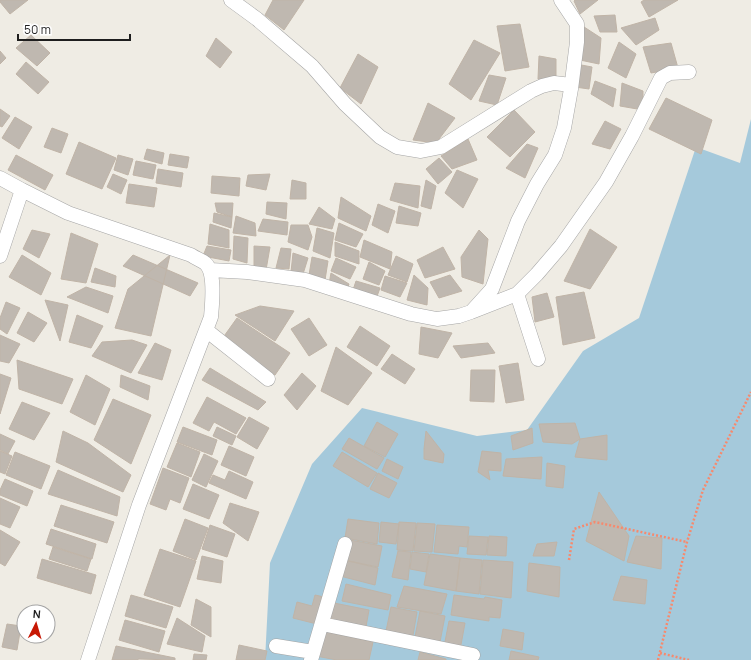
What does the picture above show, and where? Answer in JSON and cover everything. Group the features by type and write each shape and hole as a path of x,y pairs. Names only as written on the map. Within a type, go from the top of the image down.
{"street":[{"path":"231,0 257,19 312,66 345,104 380,137 397,147 421,151 441,147 531,91 554,83 571,85"},
{"path":"471,312 492,290 518,222 537,184 555,155 564,128 577,42 577,24 563,1"},
{"path":"210,270 247,272 305,280 411,314 437,319 459,316 517,294 537,274 561,246 606,182 632,136 661,78 670,73 689,72"},
{"path":"0,178 68,213 191,255 206,263 210,270 212,284 211,317 139,505 88,660"},
{"path":"0,256 22,190"},
{"path":"517,294 538,359"},
{"path":"206,330 268,379"},
{"path":"276,646 312,656 345,544"},
{"path":"322,624 474,655"}],"path":[{"path":"658,660 687,542 703,490 751,392"},
{"path":"570,560 574,529 595,522 687,542"},
{"path":"660,653 689,660"}],"water":[{"path":"751,119 751,660 265,660 270,563 312,464 362,408 477,436 527,430 583,351 639,318 696,147 740,163"}],"building":[{"path":"0,0 28,0 10,14"},
{"path":"273,0 304,0 284,30 265,15"},
{"path":"598,0 580,14 574,1"},
{"path":"644,0 678,0 649,17 641,2"},
{"path":"615,15 617,32 600,32 594,16"},
{"path":"655,18 659,30 636,45 621,28"},
{"path":"520,24 529,67 505,71 497,26"},
{"path":"581,25 601,38 599,64 580,60"},
{"path":"31,35 50,53 37,66 16,48"},
{"path":"216,38 232,52 220,68 206,56"},
{"path":"474,40 500,53 471,100 449,84"},
{"path":"619,42 636,54 626,78 608,68"},
{"path":"671,43 678,68 651,73 643,47"},
{"path":"0,51 6,58 0,64"},
{"path":"358,54 378,67 361,104 340,88"},
{"path":"539,56 556,59 556,81 538,79"},
{"path":"26,62 49,82 38,94 16,74"},
{"path":"576,64 592,67 589,89 575,87"},
{"path":"489,75 506,78 497,105 479,101"},
{"path":"595,81 616,89 613,107 591,94"},
{"path":"622,83 643,91 643,110 620,106"},
{"path":"666,98 712,120 701,154 649,129"},
{"path":"428,103 455,118 436,143 413,140"},
{"path":"0,109 10,116 2,127 0,126"},
{"path":"514,110 535,132 510,157 487,137"},
{"path":"15,117 32,127 19,149 2,138"},
{"path":"605,121 621,129 610,149 592,144"},
{"path":"52,128 68,134 61,153 44,147"},
{"path":"468,139 477,160 452,169 441,156"},
{"path":"79,142 116,158 102,189 66,174"},
{"path":"527,144 538,148 525,178 506,168"},
{"path":"147,149 164,153 162,164 144,159"},
{"path":"170,154 189,157 187,168 168,165"},
{"path":"16,155 53,175 45,190 8,170"},
{"path":"118,155 133,159 128,175 114,170"},
{"path":"439,158 452,172 438,184 426,169"},
{"path":"136,161 156,165 153,179 133,175"},
{"path":"158,169 183,173 181,187 156,183"},
{"path":"457,170 478,179 463,208 445,193"},
{"path":"113,174 127,180 121,194 107,187"},
{"path":"270,174 266,190 246,186 248,175"},
{"path":"212,176 240,178 239,196 211,193"},
{"path":"292,180 306,183 306,199 290,199"},
{"path":"426,180 436,186 431,209 421,206"},
{"path":"395,183 420,186 418,208 390,200"},
{"path":"129,184 157,188 154,207 126,203"},
{"path":"341,197 371,216 366,231 338,218"},
{"path":"267,202 287,203 286,219 266,214"},
{"path":"215,203 233,203 232,217 217,212"},
{"path":"378,204 395,211 388,233 372,225"},
{"path":"399,206 421,213 418,226 396,223"},
{"path":"319,207 335,219 332,229 309,224"},
{"path":"214,213 232,217 231,228 213,222"},
{"path":"236,216 255,223 256,236 233,233"},
{"path":"263,219 288,222 287,235 258,231"},
{"path":"339,223 363,234 356,247 335,240"},
{"path":"210,224 229,230 229,248 208,244"},
{"path":"291,225 308,225 312,237 308,250 288,242"},
{"path":"317,228 334,233 330,258 313,251"},
{"path":"590,229 617,247 590,289 564,281"},
{"path":"32,230 50,234 39,258 23,249"},
{"path":"479,230 488,239 483,284 462,277 461,257"},
{"path":"71,233 98,244 86,283 61,279"},
{"path":"234,236 248,238 247,263 233,259"},
{"path":"364,240 392,252 390,269 360,257"},
{"path":"335,242 359,251 359,264 335,256"},
{"path":"207,246 231,250 229,261 203,256"},
{"path":"254,246 270,247 266,270 254,267"},
{"path":"443,247 455,269 425,278 417,260"},
{"path":"281,248 291,249 289,269 276,268"},
{"path":"293,253 308,258 303,274 291,272"},
{"path":"22,255 51,273 41,295 9,277"},
{"path":"133,255 198,283 190,296 123,266"},
{"path":"170,255 151,336 115,328 128,289"},
{"path":"396,256 413,264 407,282 388,275"},
{"path":"312,257 328,261 325,280 309,275"},
{"path":"336,258 356,267 350,279 331,271"},
{"path":"369,262 385,271 379,285 363,279"},
{"path":"95,268 116,276 115,287 91,282"},
{"path":"331,273 349,284 347,290 329,284"},
{"path":"414,275 428,288 427,305 407,300"},
{"path":"450,275 462,291 439,298 430,282"},
{"path":"385,276 407,283 400,297 381,290"},
{"path":"356,281 380,288 376,299 352,293"},
{"path":"86,287 113,296 108,313 67,297"},
{"path":"584,292 595,338 563,345 556,297"},
{"path":"547,293 554,317 535,322 532,297"},
{"path":"45,300 68,305 60,341"},
{"path":"6,302 20,308 7,334 0,329 0,318"},
{"path":"260,306 294,311 275,341 235,315"},
{"path":"28,312 47,323 34,342 17,333"},
{"path":"77,315 103,326 91,348 69,342"},
{"path":"237,318 290,353 275,375 222,339"},
{"path":"309,318 327,345 309,356 291,329"},
{"path":"360,326 390,346 377,366 347,347"},
{"path":"421,327 452,333 438,358 419,354"},
{"path":"0,335 20,344 9,363 0,361"},
{"path":"132,340 147,345 131,373 92,356 102,342"},
{"path":"155,343 171,350 162,380 138,373"},
{"path":"488,343 495,353 461,358 453,346"},
{"path":"336,347 372,373 348,405 321,391"},
{"path":"392,354 415,369 405,384 381,369"},
{"path":"17,360 73,379 62,404 19,389"},
{"path":"518,363 524,400 506,403 499,366"},
{"path":"210,368 266,402 258,410 202,380"},
{"path":"471,370 495,370 494,402 470,401"},
{"path":"302,373 316,386 297,410 284,395"},
{"path":"0,374 11,378 0,414"},
{"path":"86,375 110,389 95,425 70,412"},
{"path":"121,375 150,386 148,400 120,387"},
{"path":"207,397 246,418 236,434 214,422 209,431 193,423"},
{"path":"113,399 151,415 131,464 94,440"},
{"path":"22,402 50,413 34,440 9,429"},
{"path":"249,417 269,428 257,449 237,437"},
{"path":"377,422 398,434 385,457 364,446"},
{"path":"575,423 580,439 572,444 543,442 539,424"},
{"path":"183,427 217,440 212,455 177,442"},
{"path":"217,427 236,436 232,445 213,436"},
{"path":"532,428 533,443 513,450 511,436"},
{"path":"63,431 88,443 131,475 123,492 56,462"},
{"path":"426,431 444,454 443,463 424,459"},
{"path":"0,434 15,441 8,454 0,450"},
{"path":"607,435 607,460 575,457 580,439"},
{"path":"349,438 384,458 377,469 342,449"},
{"path":"177,443 200,452 191,477 167,467"},
{"path":"229,446 254,457 246,476 221,465"},
{"path":"0,451 12,456 5,474 0,472"},
{"path":"482,451 501,453 501,471 488,470 490,480 478,472"},
{"path":"15,452 50,466 41,489 6,475"},
{"path":"342,452 377,473 368,487 333,466"},
{"path":"204,454 218,461 206,487 192,480"},
{"path":"542,457 541,479 503,476 506,459"},
{"path":"387,459 403,467 398,479 382,471"},
{"path":"547,463 565,466 563,488 546,486"},
{"path":"163,468 189,478 180,503 170,499 166,510 150,504"},
{"path":"58,470 120,497 117,516 48,494"},
{"path":"229,471 253,482 246,499 209,483 213,475 225,480"},
{"path":"378,473 397,483 389,498 370,489"},
{"path":"5,479 33,491 27,506 0,495 0,490"},
{"path":"193,484 219,495 209,519 183,509"},
{"path":"599,492 629,536 624,561 586,541"},
{"path":"0,498 20,507 10,528 0,524"},
{"path":"230,503 259,512 248,541 223,523"},
{"path":"61,505 114,522 107,543 54,526"},
{"path":"185,519 208,528 196,560 173,551"},
{"path":"348,519 379,523 377,544 345,538"},
{"path":"381,522 399,524 396,544 379,542"},
{"path":"399,522 416,523 413,551 397,550"},
{"path":"417,523 435,524 432,552 414,551"},
{"path":"210,525 235,534 227,557 202,549"},
{"path":"437,525 469,527 467,547 459,546 458,554 434,552"},
{"path":"51,529 96,544 92,559 46,544"},
{"path":"0,530 20,542 5,566 0,563"},
{"path":"469,536 488,537 486,555 467,554"},
{"path":"489,536 507,537 506,556 487,555"},
{"path":"636,536 662,538 661,569 627,562"},
{"path":"350,540 382,546 378,567 344,560"},
{"path":"557,542 554,556 533,556 537,544"},
{"path":"53,547 91,559 87,571 49,559"},
{"path":"160,549 196,561 180,607 144,595"},
{"path":"398,551 411,552 408,580 392,577"},
{"path":"412,552 429,554 426,572 410,569"},
{"path":"430,554 460,558 456,591 424,585"},
{"path":"202,556 223,561 221,583 197,579"},
{"path":"460,558 482,560 479,594 456,591"},
{"path":"42,559 96,575 91,594 37,578"},
{"path":"344,560 378,568 375,585 340,576"},
{"path":"483,560 513,562 511,598 480,594"},
{"path":"529,563 560,567 559,597 527,591"},
{"path":"621,576 647,580 645,604 613,600"},
{"path":"346,584 391,595 388,610 342,601"},
{"path":"404,586 447,594 441,614 397,607"},
{"path":"131,595 173,607 166,628 125,616"},
{"path":"315,595 324,597 317,624 293,618 297,602 312,606"},
{"path":"454,595 484,599 485,597 502,600 500,618 489,617 489,621 451,615"},
{"path":"196,599 211,607 211,637 191,625"},
{"path":"329,602 369,610 365,632 323,623"},
{"path":"391,607 417,612 412,641 385,636"},
{"path":"420,611 445,616 439,647 414,642"},
{"path":"177,618 205,636 202,652 167,644"},
{"path":"125,620 165,631 159,652 119,640"},
{"path":"449,621 465,623 460,650 444,647"},
{"path":"7,624 16,625 16,644 18,644 17,650 2,647"},
{"path":"503,629 524,633 522,650 500,646"},
{"path":"321,631 373,642 369,660 337,660 316,656"},
{"path":"239,645 267,651 265,660 236,660"},
{"path":"116,646 175,658 175,660 112,660"},
{"path":"511,651 539,657 538,660 509,660"},
{"path":"420,652 446,659 446,660 418,660"},
{"path":"194,654 207,655 206,660 193,660"}]}
